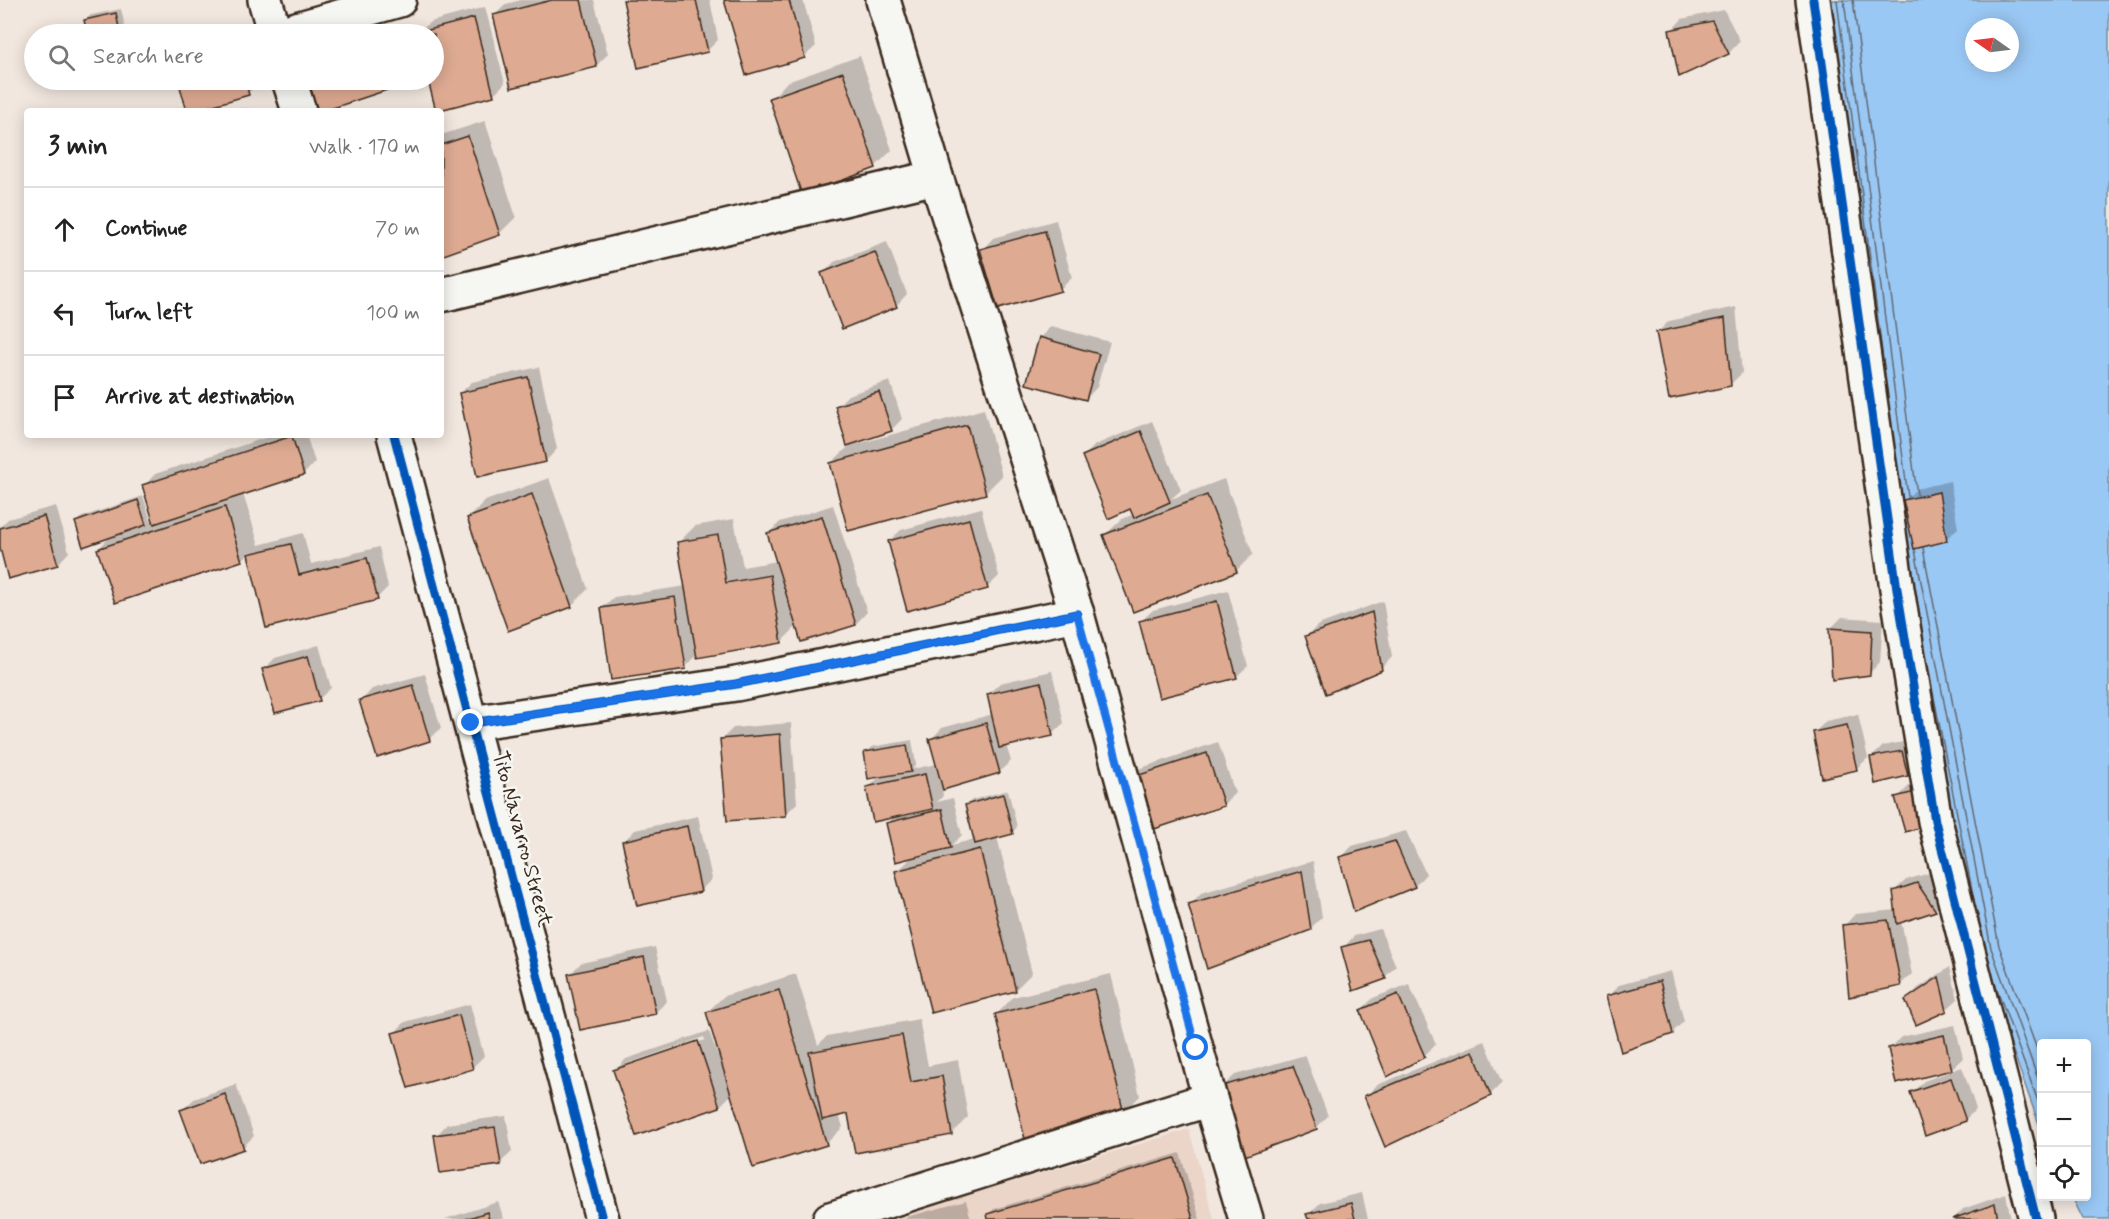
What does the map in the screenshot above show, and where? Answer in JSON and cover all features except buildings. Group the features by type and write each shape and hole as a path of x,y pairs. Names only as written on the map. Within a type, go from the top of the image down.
{"street":[{"path":"265,0 273,24"},
{"path":"313,24 399,0"},
{"path":"883,0 936,177 1077,614 1210,1099 1246,1219"},
{"path":"1813,0 1897,589 1935,821 2036,1219"},
{"path":"292,90 298,108"},
{"path":"444,294 936,177"},
{"name":"Tito Navarro Street","path":"395,438 602,1219"},
{"path":"471,723 736,684 1077,614"},
{"path":"830,1219 1210,1099"}],"shaded area":[{"path":"1189,1129 1214,1219 889,1219"}],"water":[{"path":"1831,0 2109,0 2109,1219 2083,1219 2074,1201 2091,1201 2091,1039 2037,1039 2037,1119 1978,952 1904,573"}],"cycle path":[{"path":"1813,0 1897,589 1935,821 2036,1219"},
{"path":"395,438 602,1219"},
{"path":"471,723 736,684 1077,614"}],"route":[{"path":"471,723 736,684 1077,614 1196,1048"}]}
